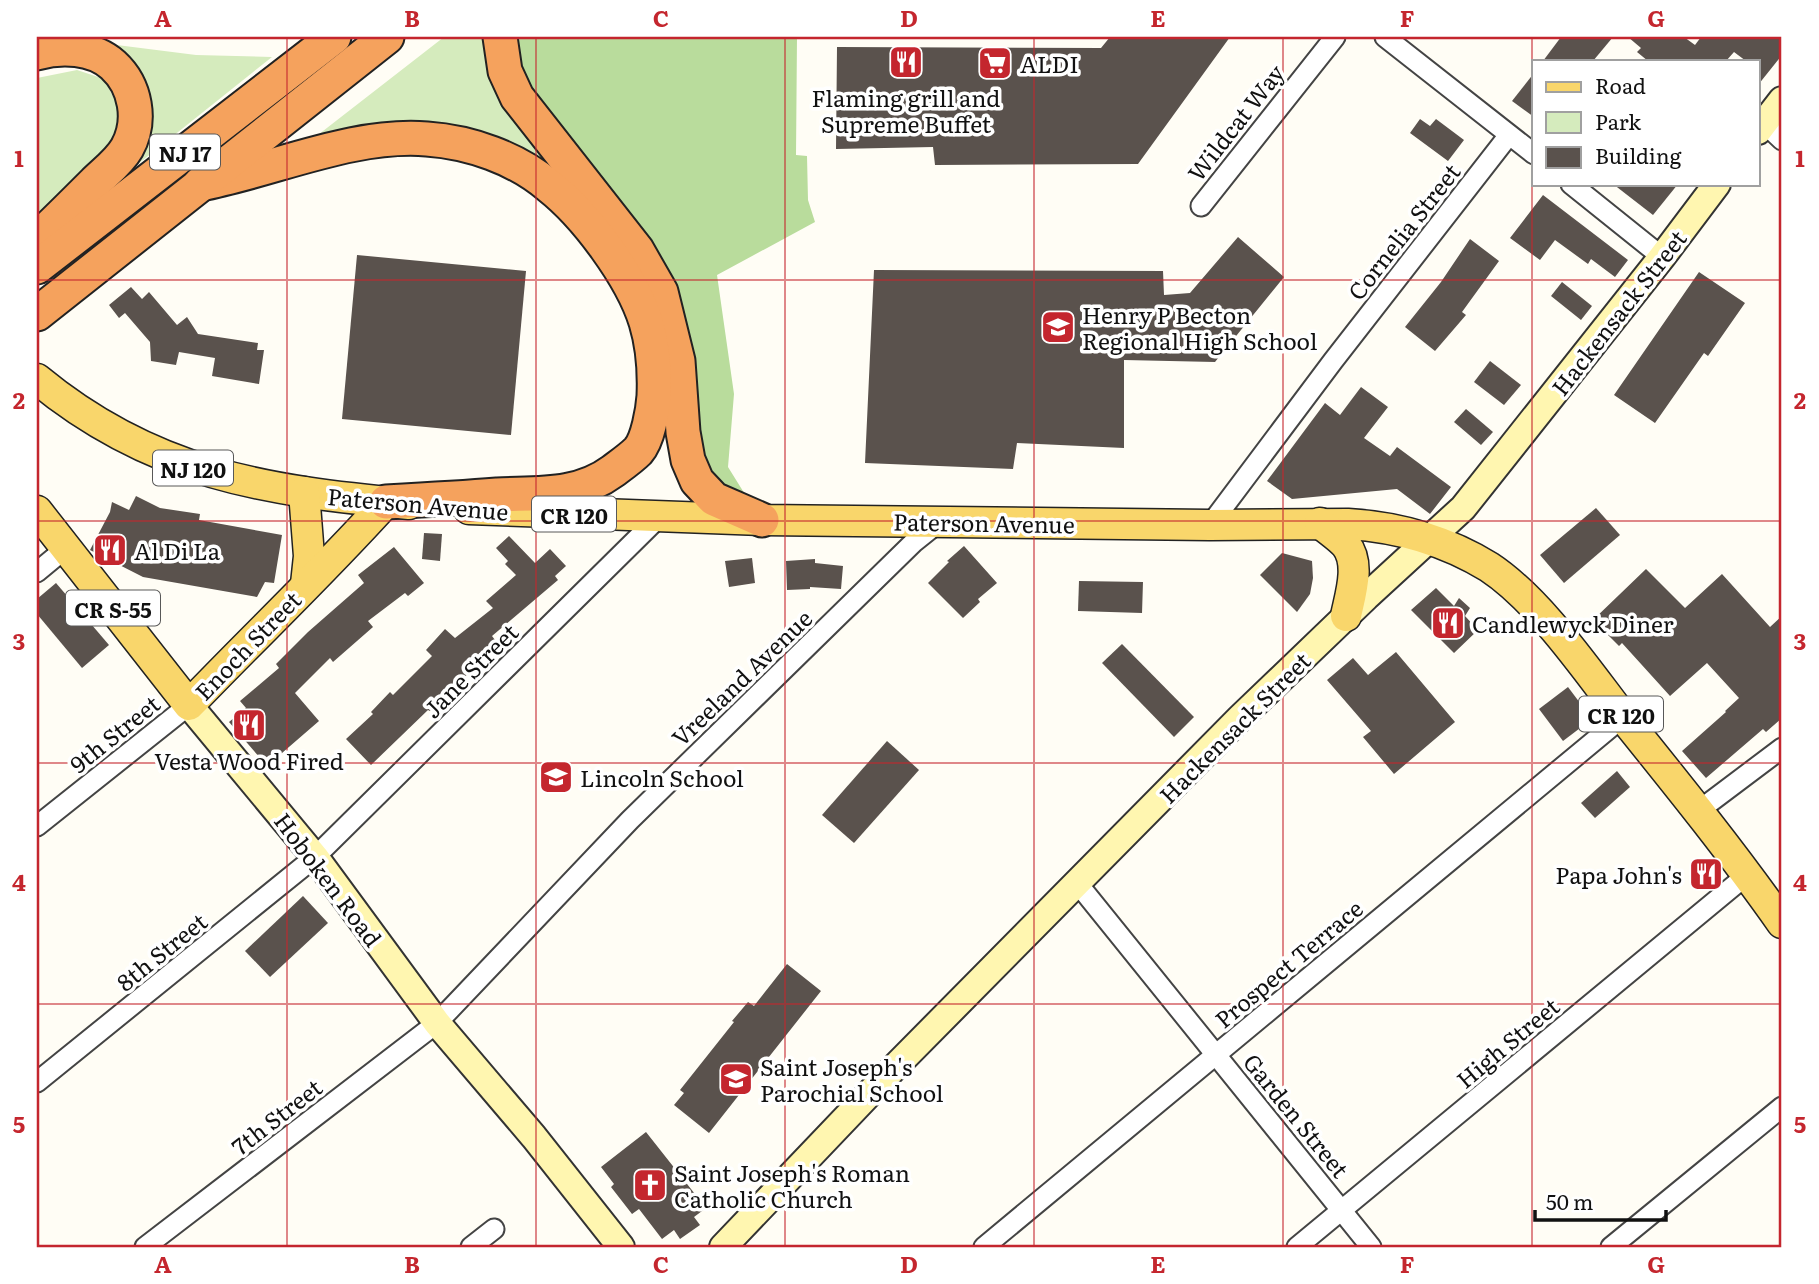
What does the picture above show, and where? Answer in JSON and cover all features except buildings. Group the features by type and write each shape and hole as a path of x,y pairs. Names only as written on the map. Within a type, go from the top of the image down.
{"highway":[{"name":"NJ 17","path":"37,267 334,37"},
{"name":"NJ 17","path":"37,314 387,37"},
{"path":"500,37 505,71 517,97 637,250 661,292 678,361 683,432 688,460 697,481 714,499 762,520"},
{"path":"37,53 77,50 104,58 123,76 130,88 135,112 132,135 121,157 37,239"},
{"path":"200,184 384,139 428,139 477,147 514,163 549,185 582,218 623,272 646,322 655,373 653,412 639,449 612,472 584,487 553,494 386,502"}],"main road":[{"path":"1768,131 1782,100"},
{"name":"Hackensack Street","path":"723,1247 876,1086 1240,719 1346,616 1464,508 1715,186"},
{"name":"Paterson Avenue","path":"37,379 92,419 164,456 234,480 386,502 502,511 762,520 1210,525 1320,523 1372,525 1430,537 1491,569 1530,602 1748,874 1782,923"},
{"name":"Enoch Street","path":"304,492 309,556 306,584"},
{"name":"Enoch Street","path":"189,705 306,584 344,550 386,502"},
{"name":"Hoboken Road","path":"37,511 189,705 315,858 436,1023 534,1137 619,1247"},
{"path":"1320,523 1347,547 1352,564 1353,582 1346,616"}],"street":[{"name":"Wildcat Way","path":"1201,206 1335,37"},
{"path":"1385,37 1532,152"},
{"name":"Cornelia Street","path":"1210,525 1333,361 1509,135"},
{"path":"1573,186 1662,257"},
{"name":"Jane Street","path":"315,858 660,517"},
{"name":"Vreeland Avenue","path":"436,1023 630,820 914,542 939,522"},
{"path":"37,572 66,548"},
{"name":"9th Street","path":"37,826 189,705"},
{"name":"Prospect Terrace","path":"985,1247 1623,717"},
{"path":"1697,811 1782,747"},
{"name":"8th Street","path":"37,1082 315,858"},
{"name":"High Street","path":"1297,1247 1748,874"},
{"name":"Garden Street","path":"1078,884 1371,1247"},
{"name":"7th Street","path":"145,1247 436,1023"},
{"path":"1611,1247 1782,1107"},
{"path":"471,1247 494,1229"}],"green space":[{"path":"444,37 488,37 486,53 494,88 564,188 521,161 314,138"},
{"path":"518,37 797,37 796,155 807,156 808,200 815,222 717,275 734,394 728,467 751,504 715,490 698,450 691,341 655,267 521,83"},
{"path":"101,43 196,55 272,57 138,164 151,123"},
{"path":"77,70 104,79 122,114 114,155 37,223 37,78"}],"place":[{"name":"Flaming grill and Supreme Buffet","path":"906,62"},
{"name":"ALDI","path":"995,63"},
{"name":"Henry P Becton Regional High School","path":"1058,327"},
{"name":"Al Di La","path":"110,550"},
{"name":"Candlewyck Diner","path":"1448,623"},
{"name":"Vesta Wood Fired","path":"249,725"},
{"name":"Lincoln School","path":"556,777"},
{"name":"Papa John's","path":"1706,874"},
{"name":"Saint Joseph's Parochial School","path":"736,1079"},
{"name":"Saint Joseph's Roman Catholic Church","path":"650,1185"}]}
